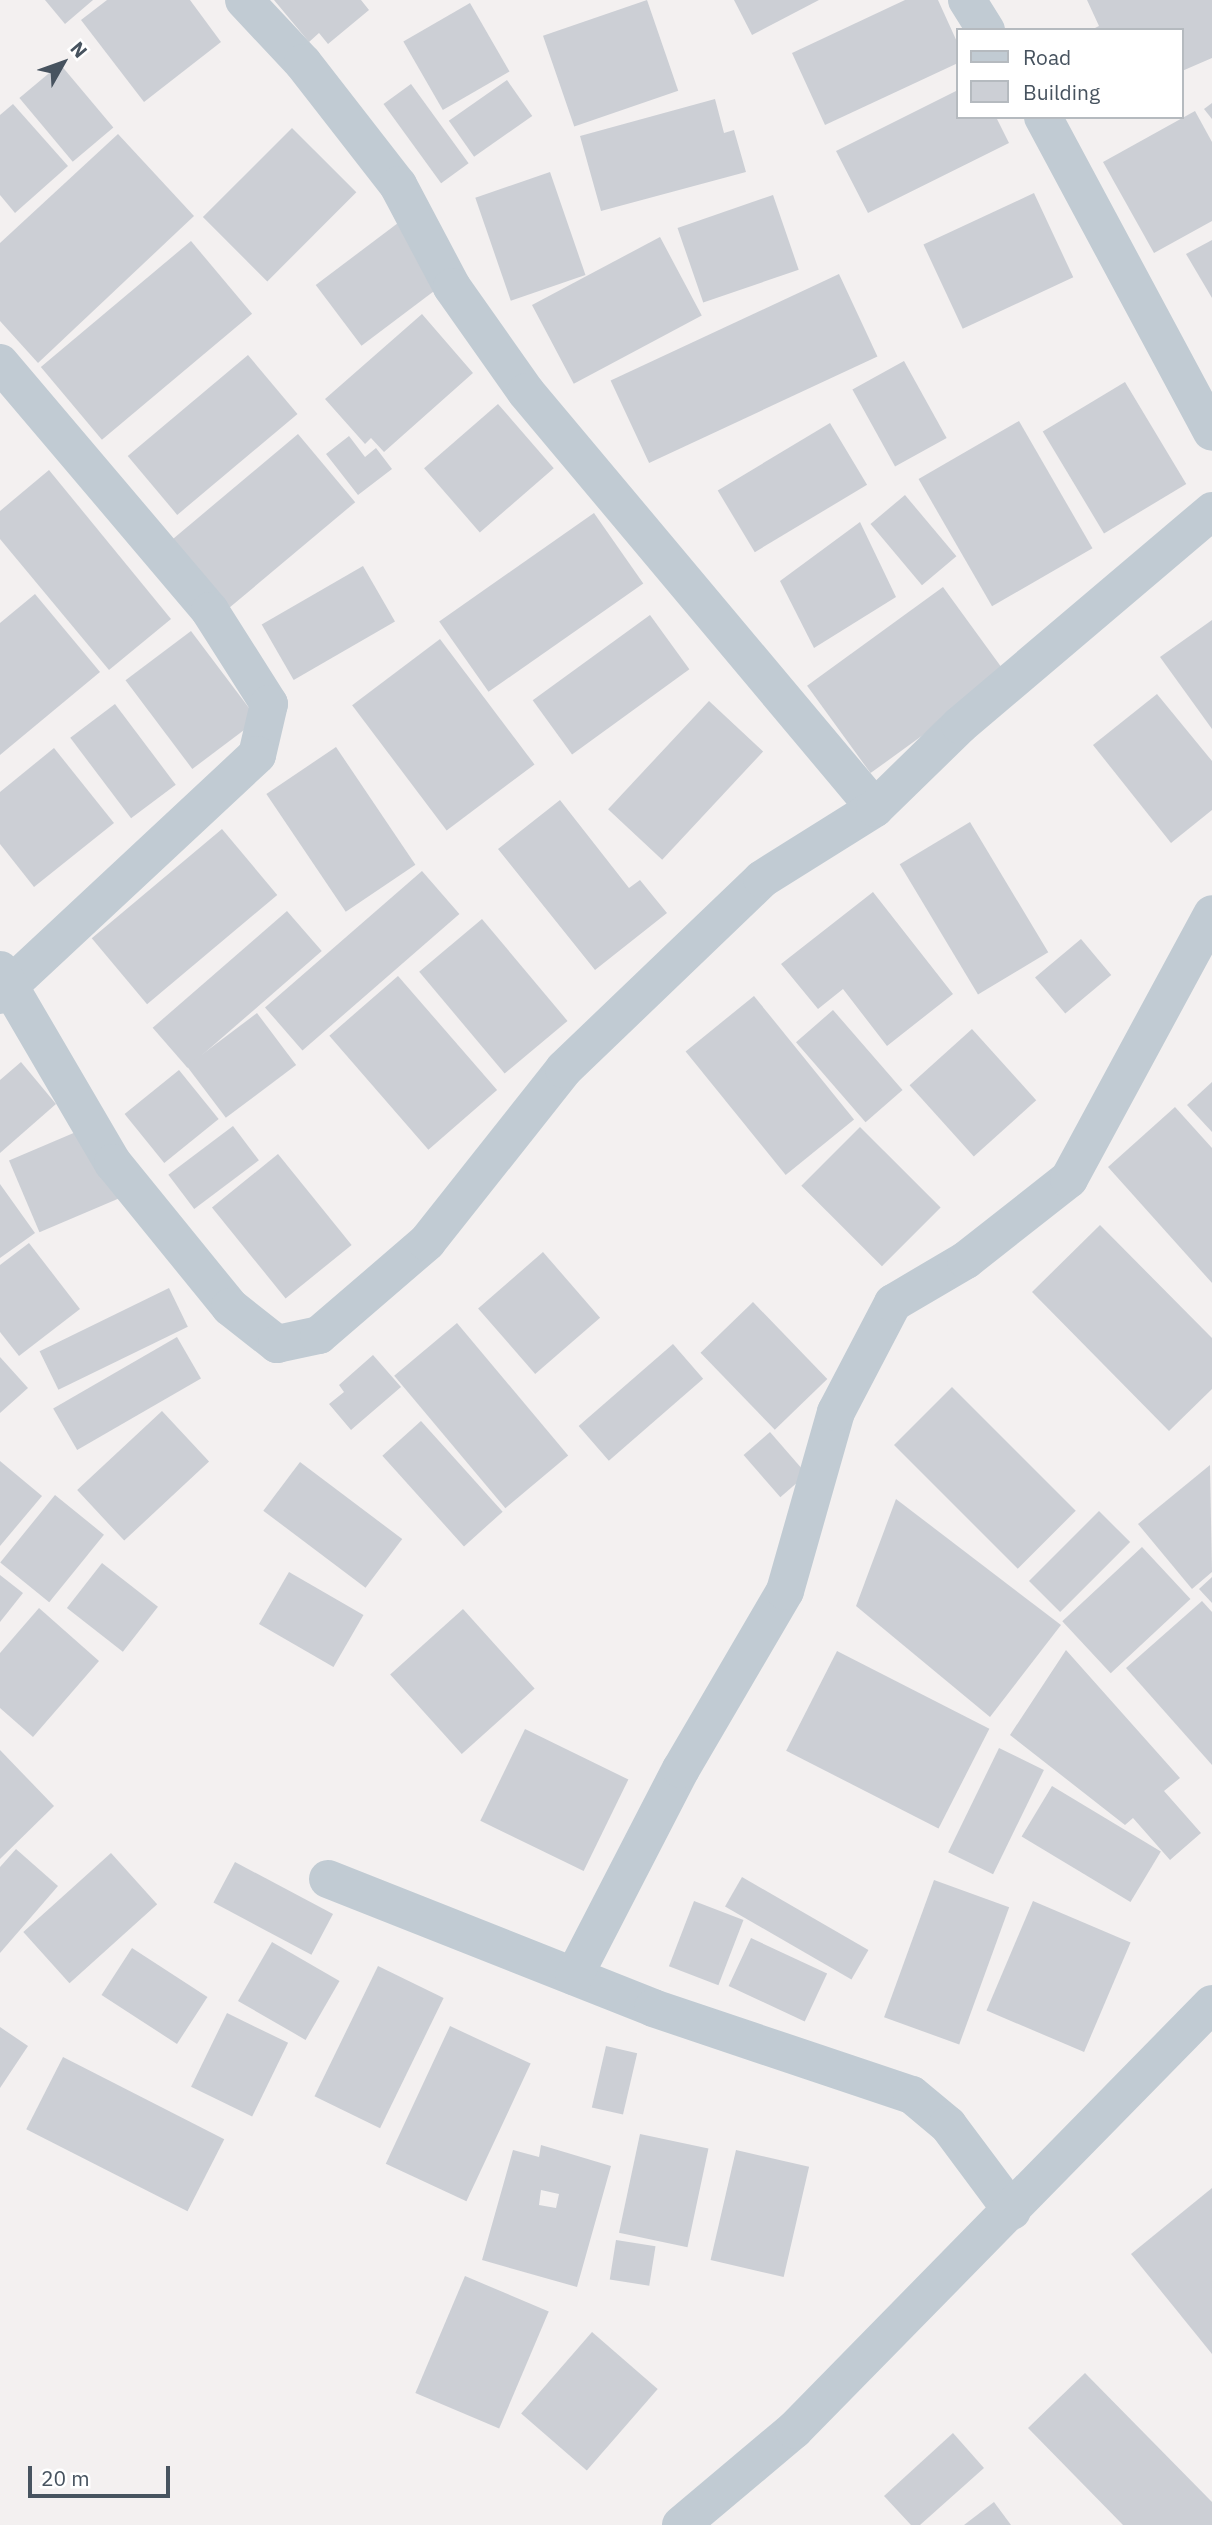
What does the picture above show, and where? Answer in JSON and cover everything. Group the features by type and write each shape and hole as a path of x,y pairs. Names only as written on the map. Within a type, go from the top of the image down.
{"street":[{"path":"244,0 303,63 398,185 453,287 526,392 875,808"},
{"path":"967,0 985,28"},
{"path":"1044,119 1212,432"},
{"path":"0,363 210,611 269,704 257,755 3,984 113,1163 230,1307 277,1344 319,1335 427,1242 564,1069 762,879 875,808 960,725 1212,511"},
{"path":"573,1976 681,1769 785,1591 836,1412 893,1303 966,1260 1069,1180 1212,914"},
{"path":"328,1879 653,2008 912,2095 948,2125 1012,2211"},
{"path":"681,2525 794,2430 1012,2211 1212,2004"}],"building":[{"path":"45,0 93,0 65,24"},
{"path":"107,0 190,0 221,42 144,102 81,20"},
{"path":"274,0 361,0 369,10 328,44 319,33 309,42"},
{"path":"647,0 678,91 574,127 543,36"},
{"path":"734,0 819,0 752,35"},
{"path":"905,0 938,0 956,40 956,64 825,125 792,53"},
{"path":"1087,0 1212,0 1212,58 1184,70 1184,28 1095,28 1099,26"},
{"path":"470,3 510,71 443,110 403,42"},
{"path":"60,64 113,128 73,162 19,98"},
{"path":"507,80 532,116 474,157 449,121"},
{"path":"411,84 469,163 441,183 383,104"},
{"path":"956,91 956,119 997,119 1009,143 868,213 836,151"},
{"path":"715,99 724,133 734,130 746,172 601,211 580,136"},
{"path":"1212,103 1212,119 1204,109"},
{"path":"13,104 68,166 15,213 0,195 0,115"},
{"path":"1195,111 1212,142 1212,221 1154,253 1103,162"},
{"path":"292,128 356,192 267,281 203,217"},
{"path":"118,134 194,216 38,363 0,321 0,243"},
{"path":"550,172 585,275 511,301 475,198"},
{"path":"1034,193 1073,277 963,329 923,245"},
{"path":"773,195 799,270 703,303 678,228"},
{"path":"398,223 444,284 361,346 316,285"},
{"path":"660,237 702,316 574,384 532,305"},
{"path":"1212,240 1212,298 1186,254"},
{"path":"191,241 252,314 102,440 41,367"},
{"path":"839,274 877,356 649,463 611,380"},
{"path":"422,314 473,373 384,452 371,438 365,444 325,399"},
{"path":"248,355 297,414 177,515 128,456"},
{"path":"904,361 947,438 895,467 852,390"},
{"path":"1125,382 1186,484 1104,533 1043,431"},
{"path":"498,404 554,468 480,532 424,468"},
{"path":"1019,421 1092,548 992,606 919,479"},
{"path":"830,423 867,485 755,552 718,490"},
{"path":"298,434 355,502 230,608 172,539"},
{"path":"349,436 365,457 376,448 392,469 358,495 326,454"},
{"path":"49,470 171,619 109,670 0,539 0,511"},
{"path":"905,495 956,556 922,585 871,524"},
{"path":"594,513 643,583 489,692 439,621"},
{"path":"860,522 896,597 814,648 780,581"},
{"path":"363,566 395,621 294,680 262,624"},
{"path":"943,587 1006,674 871,773 807,686"},
{"path":"35,594 100,672 0,755 0,623"},
{"path":"650,615 689,669 572,754 533,700"},
{"path":"1212,620 1212,729 1160,657"},
{"path":"191,631 258,720 192,769 126,680"},
{"path":"440,639 534,764 447,831 352,705"},
{"path":"1157,694 1212,761 1212,810 1171,843 1093,745"},
{"path":"709,701 763,751 662,860 608,809"},
{"path":"115,704 176,785 131,818 70,738"},
{"path":"336,747 415,865 346,912 266,794"},
{"path":"54,748 114,823 34,887 0,844 0,792"},
{"path":"560,800 629,888 640,880 667,913 595,970 498,849"},
{"path":"970,822 1048,952 978,995 900,864"},
{"path":"222,829 277,895 147,1004 92,938"},
{"path":"422,871 459,914 302,1050 265,1007"},
{"path":"873,892 953,994 887,1046 843,989 818,1009 781,964"},
{"path":"287,911 322,951 187,1068 153,1028"},
{"path":"482,919 567,1021 505,1074 419,972"},
{"path":"1081,939 1111,975 1065,1014 1035,978"},
{"path":"398,976 497,1090 428,1150 329,1036"},
{"path":"754,996 854,1120 786,1175 686,1051"},
{"path":"833,1010 903,1090 866,1122 796,1042"},
{"path":"257,1013 296,1065 226,1118 187,1066"},
{"path":"972,1029 1036,1100 974,1157 910,1085"},
{"path":"21,1062 56,1104 0,1153 0,1080"},
{"path":"179,1070 219,1119 164,1163 125,1114"},
{"path":"1212,1082 1212,1132 1187,1105"},
{"path":"1175,1107 1212,1148 1212,1283 1108,1167"},
{"path":"90,1126 120,1198 39,1232 9,1160"},
{"path":"233,1126 259,1160 194,1209 168,1175"},
{"path":"860,1127 941,1208 882,1266 801,1186"},
{"path":"278,1154 352,1245 286,1298 212,1207"},
{"path":"0,1184 35,1233 0,1258"},
{"path":"1100,1225 1212,1338 1212,1389 1169,1431 1032,1292"},
{"path":"29,1243 80,1309 19,1356 0,1332 0,1265"},
{"path":"543,1252 600,1318 535,1374 478,1308"},
{"path":"169,1288 188,1327 58,1390 40,1351"},
{"path":"753,1302 827,1379 775,1430 700,1353"},
{"path":"457,1323 568,1456 505,1508 394,1376"},
{"path":"177,1337 201,1379 77,1450 53,1408"},
{"path":"673,1344 703,1379 609,1461 579,1426"},
{"path":"373,1355 401,1387 351,1430 329,1404 344,1392 339,1385"},
{"path":"0,1357 28,1388 0,1413"},
{"path":"952,1387 1076,1511 1018,1569 894,1445"},
{"path":"162,1411 209,1461 124,1541 77,1490"},
{"path":"421,1421 503,1512 464,1546 382,1456"},
{"path":"770,1432 807,1474 780,1497 744,1455"},
{"path":"0,1461 42,1496 0,1546"},
{"path":"300,1462 402,1539 366,1588 263,1511"},
{"path":"1210,1465 1212,1572 1192,1589 1138,1524"},
{"path":"55,1495 104,1535 49,1602 0,1563"},
{"path":"896,1499 1061,1625 990,1717 856,1606"},
{"path":"1099,1511 1130,1542 1060,1612 1029,1581"},
{"path":"1142,1547 1190,1599 1111,1673 1062,1621"},
{"path":"102,1563 158,1607 123,1652 67,1608"},
{"path":"289,1572 363,1615 333,1667 259,1624"},
{"path":"0,1575 23,1593 0,1622"},
{"path":"1212,1577 1212,1603 1199,1589"},
{"path":"1202,1601 1212,1612 1212,1765 1126,1668"},
{"path":"39,1608 99,1661 33,1737 0,1708 0,1653"},
{"path":"463,1609 535,1689 462,1754 390,1675"},
{"path":"1066,1650 1180,1778 1164,1791 1201,1833 1170,1860 1133,1818 1125,1825 1010,1735"},
{"path":"837,1651 989,1729 939,1828 786,1751"},
{"path":"525,1729 628,1779 584,1871 480,1821"},
{"path":"999,1748 1044,1770 993,1874 948,1852"},
{"path":"0,1750 54,1806 0,1859"},
{"path":"1052,1786 1161,1851 1130,1902 1022,1837"},
{"path":"16,1849 58,1886 0,1953 0,1867"},
{"path":"111,1853 157,1904 69,1983 23,1932"},
{"path":"235,1862 333,1914 311,1955 213,1903"},
{"path":"742,1877 868,1950 851,1979 725,1906"},
{"path":"934,1880 1009,1907 959,2045 884,2017"},
{"path":"694,1901 743,1920 718,1985 669,1966"},
{"path":"1033,1901 1131,1942 1084,2052 987,2011"},
{"path":"751,1938 827,1973 805,2022 729,1986"},
{"path":"272,1942 340,1981 306,2040 238,2001"},
{"path":"132,1948 207,1997 177,2044 102,1995"},
{"path":"378,1966 444,1998 380,2128 314,2096"},
{"path":"227,2013 288,2043 252,2117 191,2087"},
{"path":"450,2026 531,2064 466,2201 386,2164"},
{"path":"0,2027 28,2046 0,2088"},
{"path":"606,2046 637,2053 623,2115 592,2107"},
{"path":"63,2057 224,2139 187,2211 26,2129"},
{"path":"640,2134 708,2149 687,2247 619,2233"},
{"path":"541,2145 611,2166 577,2287 482,2260 513,2150 539,2157","holes":["541,2190 559,2194 556,2208 539,2205"]},
{"path":"736,2150 809,2167 784,2277 711,2260"},
{"path":"1212,2188 1212,2354 1131,2254"},
{"path":"616,2240 656,2246 649,2286 610,2280"},
{"path":"465,2276 549,2312 499,2428 415,2393"},
{"path":"592,2332 658,2389 587,2471 521,2414"},
{"path":"1085,2373 1212,2502 1212,2525 1123,2525 1028,2428"},
{"path":"953,2433 984,2468 920,2525 911,2525 884,2496"},
{"path":"994,2502 1011,2525 964,2525"}]}
